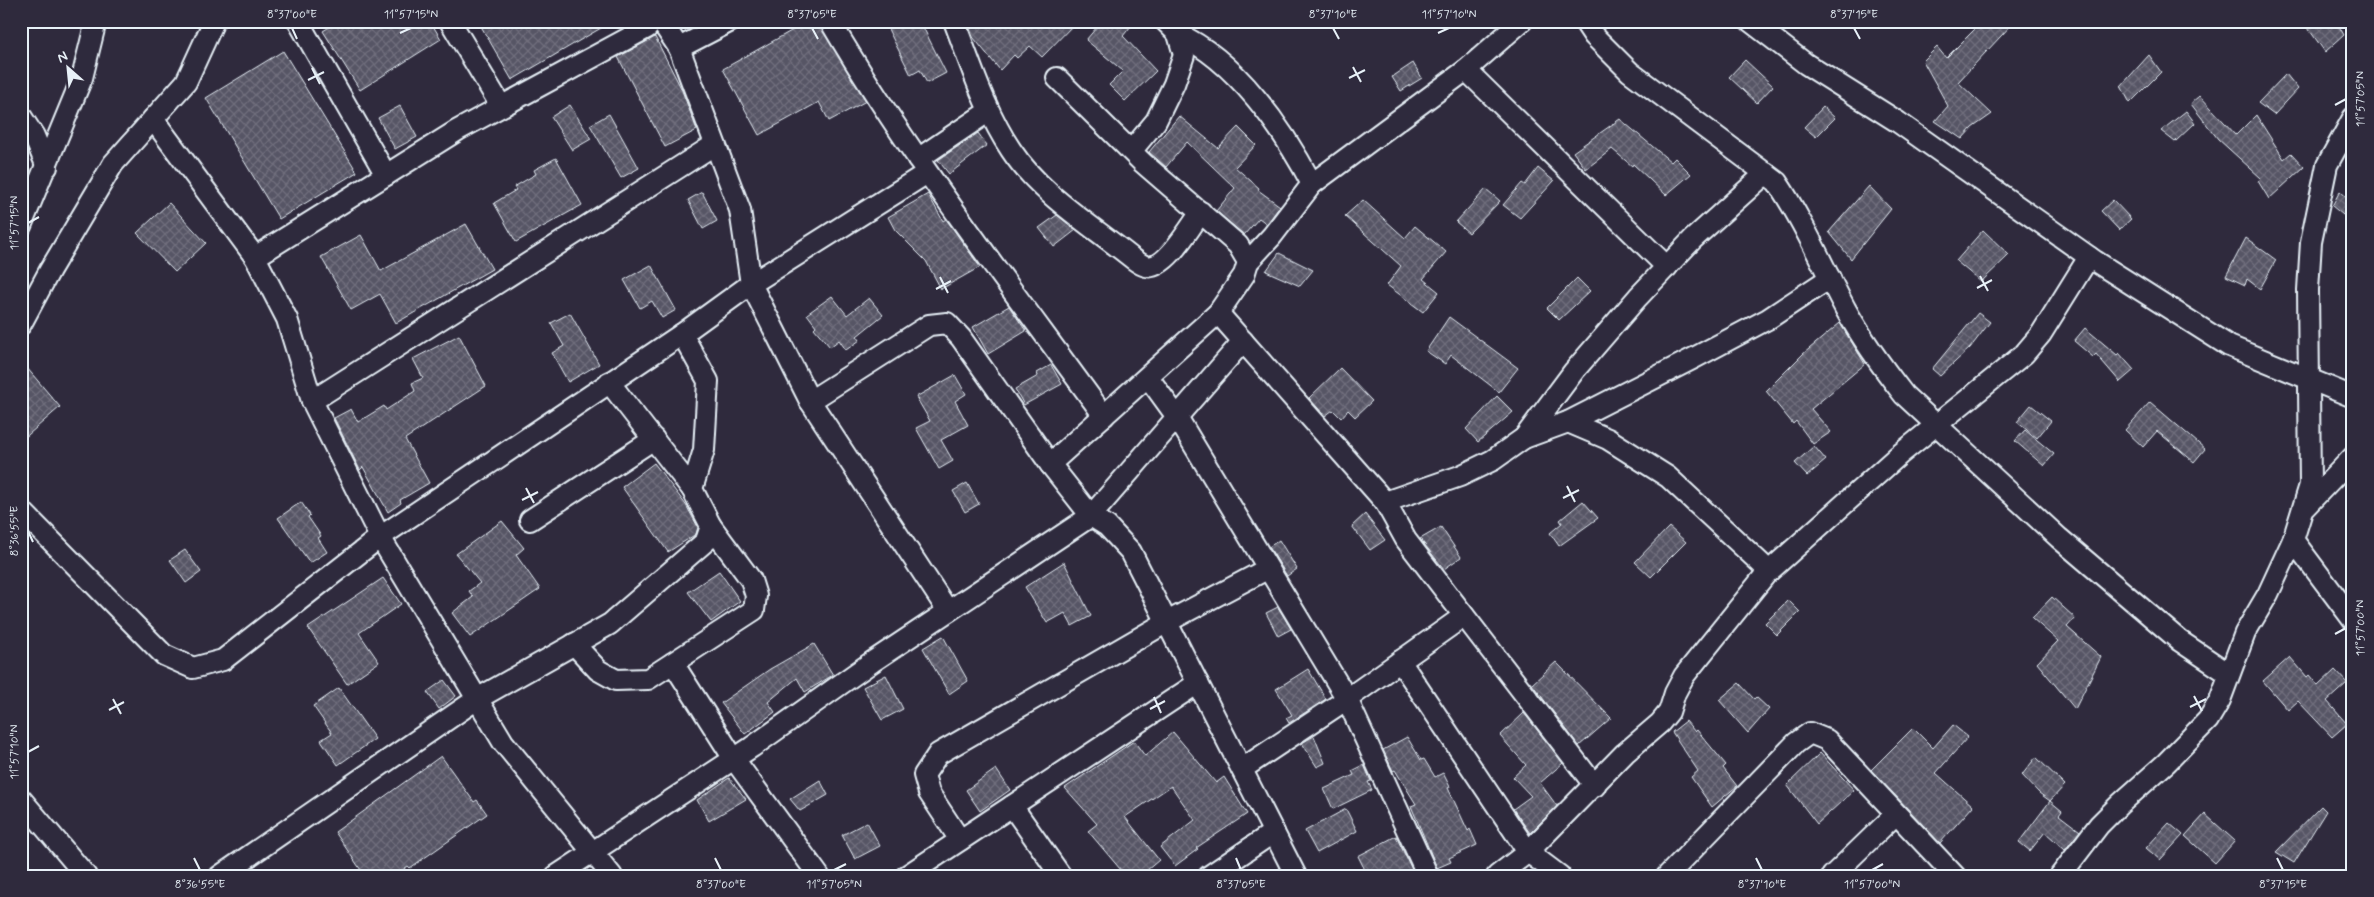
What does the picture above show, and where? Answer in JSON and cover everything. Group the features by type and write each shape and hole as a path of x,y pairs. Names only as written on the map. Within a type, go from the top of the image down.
{"street":[{"path":"21,226 47,167 82,78 96,21"},
{"path":"21,324 50,270 113,164 186,82 214,21"},
{"path":"298,21 386,175"},
{"path":"450,21 501,106"},
{"path":"255,257 458,130 647,28 652,21"},
{"path":"662,21 679,48 740,210 751,284 810,401 948,611"},
{"path":"679,48 731,21"},
{"path":"830,21 868,86 922,166 1104,416"},
{"path":"954,21 989,111 1011,151 1044,189 1145,266 1155,266 1170,255 1201,212"},
{"path":"1050,464 1218,313 1244,275 1248,262 1272,236 1296,202 1312,184 1466,70 1522,21"},
{"path":"1584,21 1594,36 1630,72 1777,182 1791,203 1846,311 1887,374 1904,395 2060,538 2180,641 2229,674"},
{"path":"1750,21 1806,64 1898,122 2089,257 2229,346 2353,397"},
{"path":"1171,28 1196,42 1256,97 1312,184"},
{"path":"1132,150 1156,121 1174,84 1184,51 1171,28"},
{"path":"1466,70 1667,267"},
{"path":"1057,78 1132,150 1143,163 1238,245 1248,262"},
{"path":"21,510 164,655 193,668 223,660 380,537 682,334 922,166 989,111"},
{"path":"21,116 34,136 47,167"},
{"path":"2060,876 2099,825 2208,720 2220,700 2245,633 2268,594 2293,540 2305,507 2310,485 2308,290 2311,242 2326,165 2353,118"},
{"path":"153,119 255,257 287,320 312,401 380,537 503,742 612,876"},
{"path":"312,401 714,145"},
{"path":"1524,438 1574,370 1667,267 1693,239 1766,173"},
{"path":"1497,876 1528,852 1595,786 1625,753 1669,712 1674,694 1684,676 1733,617 1748,594 1769,571 1849,498 2024,354 2041,334 2089,257"},
{"path":"1385,502 1460,476 1493,460 1524,438 1568,422 1768,319 1830,278"},
{"path":"1218,313 1385,502 1406,540 1595,786"},
{"path":"810,401 929,324 947,322 961,338 1050,464 1091,516 1107,526 1131,552 1296,876"},
{"path":"682,334 708,381 704,450 692,489"},
{"path":"556,876 734,759 948,611 1091,516 1243,341"},
{"path":"1148,377 1177,417 1346,699 1428,876"},
{"path":"574,644 598,670 616,680 648,679 754,610 756,596 751,580 711,526 692,489 609,382"},
{"path":"1568,422 1608,439 1668,477 1769,571"},
{"path":"530,520 654,439"},
{"path":"2305,507 2353,457"},
{"path":"220,876 477,699 610,624 706,541 711,526"},
{"path":"2293,540 2353,620"},
{"path":"960,840 929,792 924,774 938,754 1167,622 1267,569"},
{"path":"1242,769 1464,616"},
{"path":"1400,661 1528,852 1560,876"},
{"path":"673,663 734,759 819,876"},
{"path":"906,876 1198,683"},
{"path":"1667,876 1796,743 1810,733 1827,740 1955,876"},
{"path":"21,799 86,876"},
{"path":"1012,806 1061,876"},
{"path":"1832,876 1896,814"},
{"path":"1209,876 1274,832"}],"building":[{"path":"339,21 430,21 441,39 360,90 323,31"},
{"path":"478,21 613,21 512,80"},
{"path":"809,21 818,21 866,101 829,121 819,102 759,135 723,69"},
{"path":"884,21 920,21 946,73 927,83 920,70 911,75"},
{"path":"967,21 1077,21 1042,57 1030,46 1017,58 1014,55 1000,70 973,37"},
{"path":"1102,21 1135,21 1123,36 1156,71 1125,101 1109,85 1123,71 1086,40"},
{"path":"1983,21 2015,21 1958,82 1992,114 1972,128 1962,139 1935,121 1948,106 1923,61 1937,47 1946,58"},
{"path":"2303,21 2336,21 2344,35 2325,52"},
{"path":"655,37 681,88 697,130 665,147 618,57"},
{"path":"283,51 357,172 279,219 206,98"},
{"path":"2149,55 2161,72 2130,103 2121,86"},
{"path":"1745,60 1773,86 1757,103 1729,77"},
{"path":"1413,63 1422,78 1401,91 1392,77"},
{"path":"2286,74 2298,89 2274,115 2258,103"},
{"path":"2200,96 2236,135 2256,115 2284,159 2291,153 2304,167 2269,199 2258,181 2261,178 2218,139 2191,104"},
{"path":"570,105 591,139 572,150 551,117"},
{"path":"400,106 417,137 395,149 378,118"},
{"path":"1823,107 1835,118 1816,137 1804,127"},
{"path":"2186,111 2195,123 2175,142 2161,131"},
{"path":"609,114 639,168 621,178 590,125"},
{"path":"1179,116 1218,148 1238,127 1256,145 1235,167 1259,188 1258,190 1280,206 1267,224 1259,218 1244,235 1216,211 1235,188 1187,142 1166,167 1149,152"},
{"path":"1620,119 1671,162 1675,158 1691,174 1666,195 1633,164 1632,166 1612,149 1586,169 1573,152"},
{"path":"978,133 987,145 949,174 938,160"},
{"path":"556,158 582,205 516,242 494,203 516,190 514,187 536,174 534,170"},
{"path":"1538,168 1554,181 1520,218 1503,205 1522,183 1525,185"},
{"path":"1869,186 1891,209 1851,259 1829,232"},
{"path":"1486,189 1500,201 1469,233 1456,222"},
{"path":"2340,191 2353,203 2353,223 2332,206"},
{"path":"702,192 717,221 703,229 688,200"},
{"path":"928,194 943,221 946,219 980,267 941,289 926,261 895,230 888,217"},
{"path":"1363,200 1405,238 1415,226 1446,252 1423,279 1439,292 1423,312 1387,285 1401,266 1345,216"},
{"path":"2113,200 2131,219 2119,230 2101,211"},
{"path":"169,203 206,243 175,272 137,233"},
{"path":"1057,215 1076,230 1054,247 1039,228"},
{"path":"466,224 492,269 396,323 380,294 351,310 321,257 361,235 381,271"},
{"path":"1983,230 2009,255 1981,282 1956,261"},
{"path":"2246,238 2276,260 2260,289 2247,279 2245,285 2226,276"},
{"path":"1279,253 1313,270 1300,286 1266,271"},
{"path":"651,265 676,310 662,318 652,301 640,308 624,280"},
{"path":"1577,278 1590,291 1559,320 1547,308"},
{"path":"832,296 847,315 869,298 883,315 857,336 860,340 846,350 839,340 830,347 814,328 816,326 807,314"},
{"path":"1009,306 1026,331 988,354 973,327"},
{"path":"570,313 599,364 568,382 552,353 564,346 551,323"},
{"path":"1978,313 1990,322 1970,348 1940,376 1932,369"},
{"path":"1449,317 1518,368 1499,392 1451,355 1445,364 1426,351"},
{"path":"1840,323 1865,364 1811,409 1831,432 1813,444 1796,421 1793,424 1766,391 1803,354"},
{"path":"2085,328 2117,355 2119,353 2134,370 2120,382 2096,354 2093,357 2074,341"},
{"path":"459,335 486,386 405,439 429,483 400,500 401,503 388,512 363,467 360,470 334,418 351,409 358,422 384,406 386,410 415,391 412,383 423,378 413,359"},
{"path":"21,361 60,407 21,441"},
{"path":"1051,365 1062,384 1024,405 1015,389 1038,376 1037,373"},
{"path":"1340,368 1372,401 1355,417 1348,410 1341,418 1333,410 1325,416 1309,398"},
{"path":"955,375 966,394 955,401 968,425 941,440 953,461 939,469 916,428 930,421 916,397"},
{"path":"1497,396 1513,412 1478,442 1466,429"},
{"path":"2150,402 2205,449 2194,462 2157,431 2143,447 2125,430"},
{"path":"2031,405 2051,421 2037,438 2017,422"},
{"path":"2025,430 2054,454 2044,466 2015,441"},
{"path":"1814,446 1826,460 1807,476 1795,463"},
{"path":"654,463 686,505 698,527 696,534 668,552 622,487"},
{"path":"967,483 979,504 965,512 953,491"},
{"path":"1583,501 1598,518 1559,546 1550,533 1562,523 1560,520"},
{"path":"301,502 310,515 308,517 321,536 318,538 327,552 310,563 278,518"},
{"path":"1365,514 1385,540 1370,550 1352,526"},
{"path":"502,521 524,548 516,555 540,589 470,637 452,613 473,597 469,591 480,583 456,554"},
{"path":"1441,527 1461,557 1444,569 1420,539"},
{"path":"1669,527 1686,542 1651,577 1635,562"},
{"path":"1279,540 1297,569 1287,576 1269,547"},
{"path":"185,550 201,572 186,583 170,560"},
{"path":"1064,562 1091,616 1072,626 1065,613 1047,623 1025,587"},
{"path":"719,571 740,601 711,622 688,592"},
{"path":"383,578 401,604 359,633 379,662 347,684 308,628"},
{"path":"2052,597 2075,618 2067,627 2101,657 2075,709 2037,663 2058,641 2032,618"},
{"path":"1788,600 1800,612 1777,635 1765,623"},
{"path":"1278,607 1291,629 1278,636 1266,613"},
{"path":"943,636 968,681 949,694 923,648"},
{"path":"814,644 833,675 805,692 797,678 768,702 775,712 745,734 721,703 770,669"},
{"path":"2290,657 2307,677 2309,675 2318,686 2335,670 2347,683 2327,701 2347,724 2332,737 2298,701 2288,710 2263,681"},
{"path":"1556,662 1611,718 1579,746 1532,684"},
{"path":"1308,669 1326,699 1289,723 1286,718 1292,715 1276,689"},
{"path":"886,675 903,709 882,720 863,687"},
{"path":"444,680 456,696 439,709 427,692"},
{"path":"1739,683 1754,699 1756,697 1769,709 1748,733 1719,700"},
{"path":"339,688 375,739 338,765 321,740 332,733 313,706"},
{"path":"1524,713 1563,763 1540,783 1557,806 1530,833 1513,809 1531,796 1513,777 1526,765 1500,736"},
{"path":"1686,721 1695,732 1697,730 1726,765 1723,768 1737,786 1712,807 1691,777 1698,771 1672,732"},
{"path":"1953,725 1968,737 1936,773 1973,806 1940,843 1871,770 1913,728 1933,748"},
{"path":"1173,732 1216,783 1224,777 1247,814 1196,848 1198,849 1175,866 1160,847 1195,820 1171,786 1125,817 1159,860 1140,876 1126,876 1088,831 1097,824 1065,788 1134,741 1145,756"},
{"path":"1314,736 1325,763 1317,767 1302,743"},
{"path":"1407,737 1421,760 1424,759 1435,777 1443,773 1468,831 1470,829 1477,845 1449,858 1451,862 1437,868 1411,806 1416,804 1395,770 1393,771 1383,750"},
{"path":"1820,753 1854,790 1817,824 1787,785"},
{"path":"441,756 474,802 477,800 487,814 410,868 408,866 394,876 365,876 335,832"},
{"path":"2036,757 2065,785 2050,801 2039,793 2022,775"},
{"path":"1364,765 1371,781 1368,782 1372,790 1333,809 1324,789 1354,775 1352,771"},
{"path":"996,769 1010,790 980,811 966,790"},
{"path":"729,778 746,799 709,821 697,800"},
{"path":"820,780 828,795 800,811 790,799"},
{"path":"2050,801 2062,811 2059,815 2080,831 2065,850 2045,832 2030,851 2019,842"},
{"path":"2321,806 2326,811 2294,863 2276,852"},
{"path":"1346,809 1357,831 1317,853 1305,831"},
{"path":"2205,814 2235,841 2215,863 2185,836"},
{"path":"867,822 880,846 855,859 842,835"},
{"path":"2169,823 2183,835 2160,860 2146,848"},
{"path":"1396,836 1415,876 1368,876 1358,856"}]}
